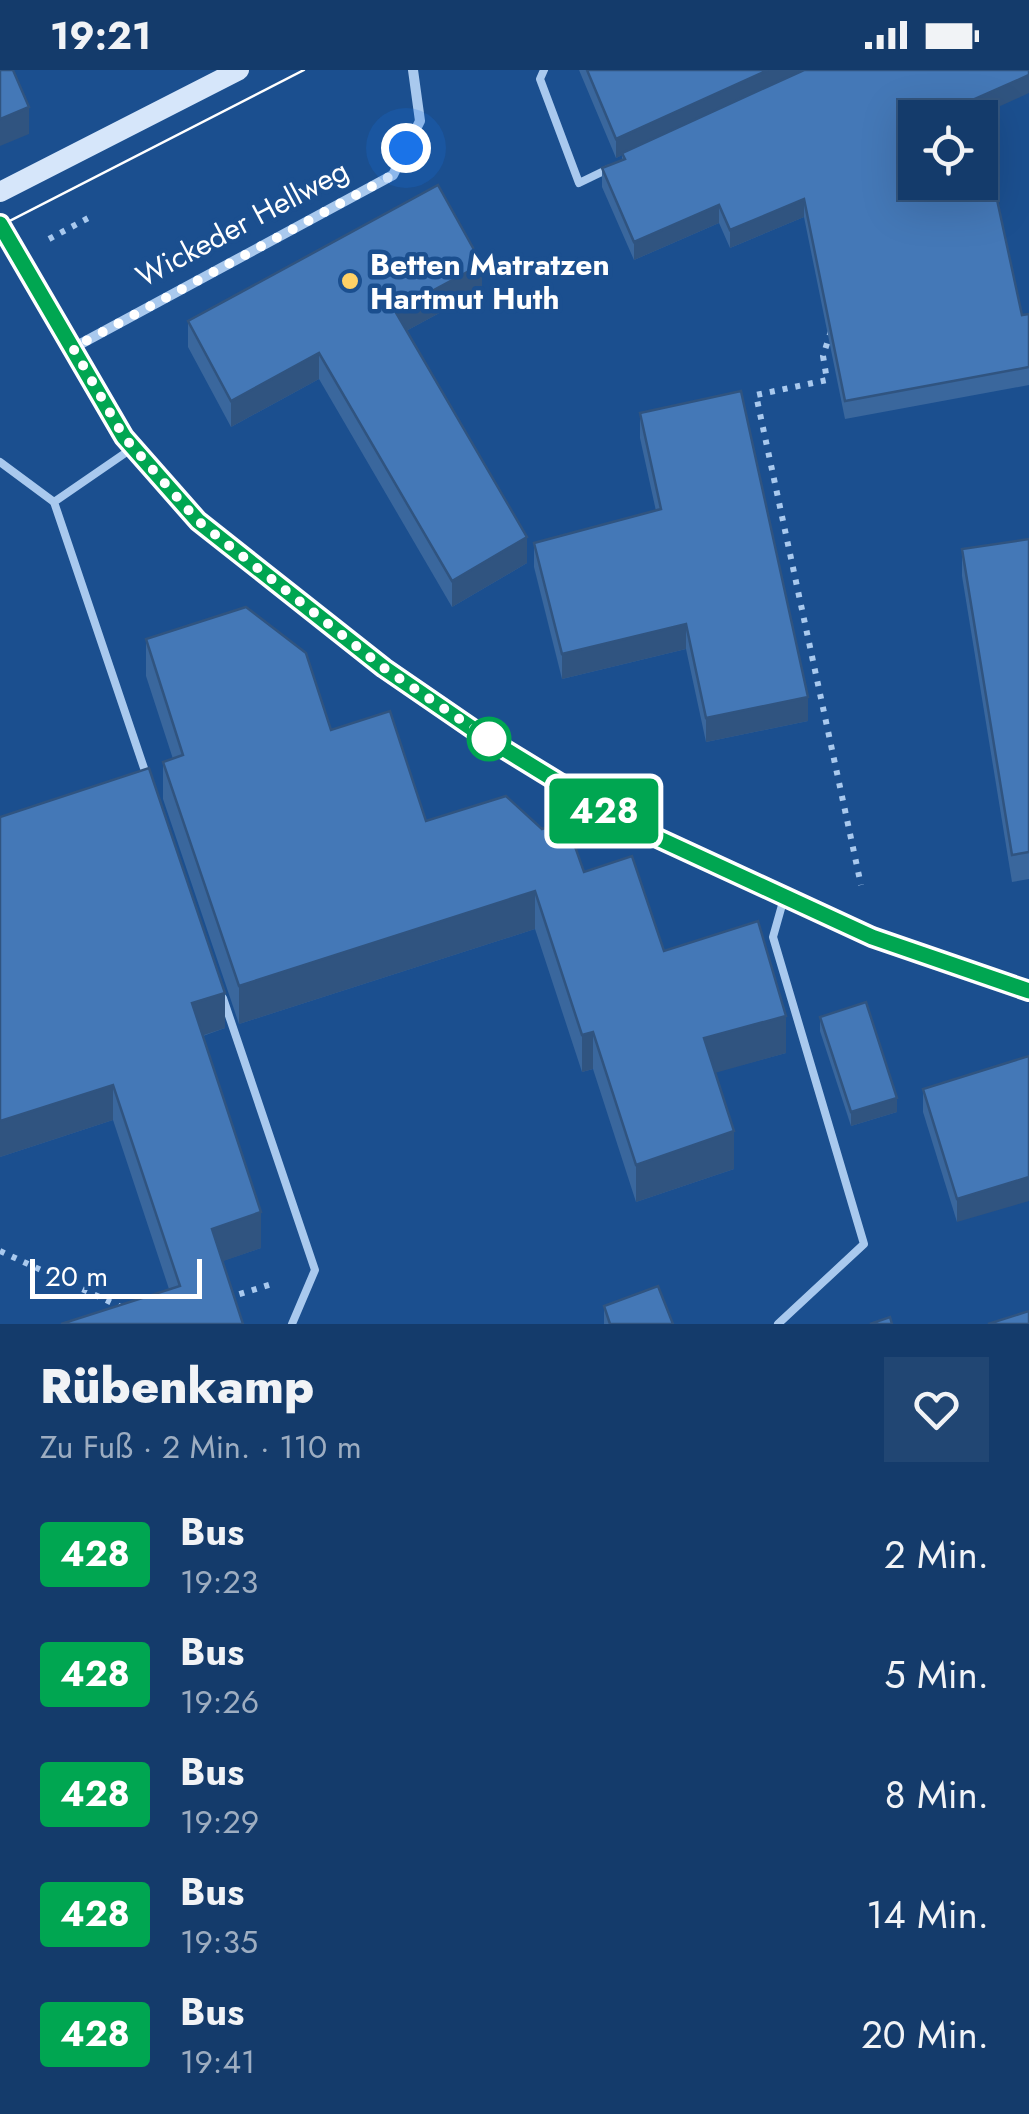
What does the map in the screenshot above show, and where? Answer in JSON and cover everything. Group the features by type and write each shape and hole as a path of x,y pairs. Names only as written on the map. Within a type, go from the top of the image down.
{"main road":[{"path":"0,192 239,70"}],"street":[{"name":"Wickeder Hellweg","path":"73,348 393,175 420,121 413,71"},
{"path":"0,223 134,447 198,521 384,668 483,736 625,823 872,937 1029,991"}],"lane":[{"path":"544,70 540,79 579,183 614,166"},
{"path":"54,502 134,447"},
{"path":"0,462 54,502 149,782"},
{"path":"778,1324 864,1244 773,937 784,898"},
{"path":"218,986 315,1270 292,1324"}],"path":[{"path":"832,326 823,356 827,380 756,395 860,885"},
{"path":"0,1251 134,1314"},
{"path":"224,1299 315,1270"}],"building":[{"path":"0,70 13,70 29,107 0,119"},
{"path":"587,70 768,70 616,139"},
{"path":"804,70 1029,70 1029,75 973,100 898,100 898,200 997,200 1022,315 1029,314 1029,367 845,401 804,199 730,230 719,205 634,242 602,168 625,159 622,153"},
{"path":"438,185 482,264 395,311 527,537 452,581 319,353 231,401 188,321"},
{"path":"741,391 808,697 706,718 686,624 562,654 534,543 661,509 640,413"},
{"path":"1029,539 1029,852 1012,855 962,549"},
{"path":"246,607 306,653 331,730 390,711 426,821 506,796 542,829 566,821 584,872 632,856 664,951 758,921 786,1016 704,1038 734,1131 636,1165 593,1032 582,1035 535,891 239,986 163,762 183,755 146,639"},
{"path":"149,768 225,993 192,1003 261,1212 212,1229 243,1324 61,1324 180,1286 113,1085 0,1121 0,817"},
{"path":"866,1002 897,1098 851,1112 820,1017"},
{"path":"1029,1056 1029,1177 957,1199 923,1089"},
{"path":"658,1286 673,1324 610,1324 604,1306"},
{"path":"1029,1311 1029,1324 988,1324"},
{"path":"890,1317 892,1324 870,1324"}],"tram line":[{"path":"0,226 304,70"}],"bus line":[{"name":"428","path":"0,224 124,437 198,521 384,668 483,736 625,823 872,937 1029,991"}],"place":[{"name":"Betten Matratzen Hartmut Huth","path":"350,281"}],"route":[{"path":"406,148 393,175 73,348 124,437 198,521 384,668 489,739"}]}
